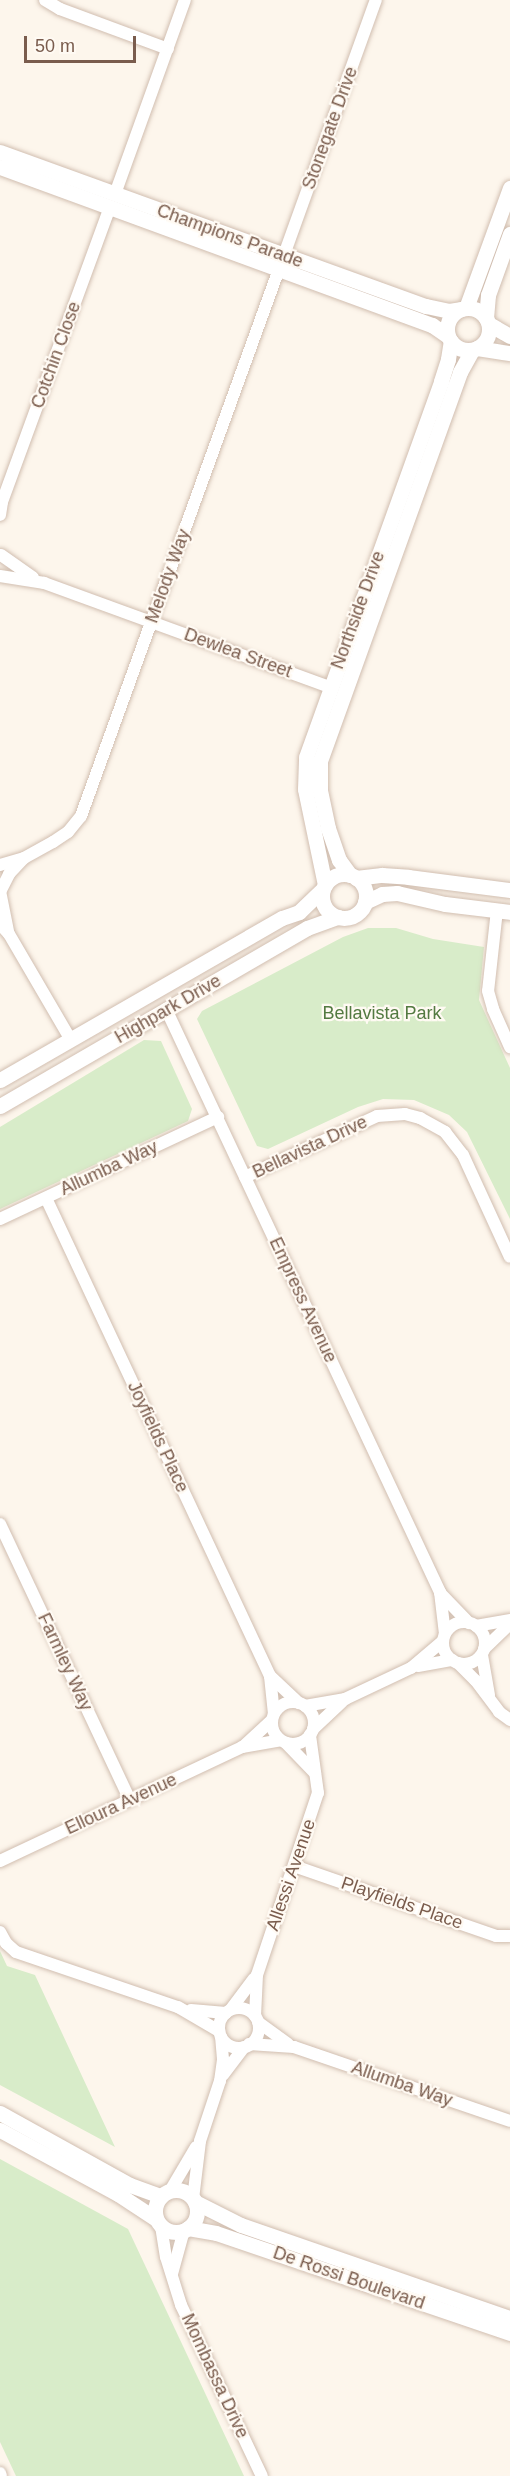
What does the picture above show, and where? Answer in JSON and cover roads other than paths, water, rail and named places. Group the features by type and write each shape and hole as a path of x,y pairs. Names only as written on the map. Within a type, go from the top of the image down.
{"street":[{"path":"45,0 60,9 168,49"},
{"name":"Cotchin Close","path":"0,515 1,504 185,0"},
{"name":"Stonegate Drive","path":"282,262 376,0"},
{"name":"Champions Parade","path":"0,152 112,201"},
{"name":"Champions Parade","path":"0,167 112,201 282,262 426,306 449,311 464,309"},
{"path":"510,188 464,309 450,320 449,338 458,348 510,353"},
{"path":"475,349 487,338 488,295 510,234"},
{"name":"Champions Parade","path":"282,262 432,325 449,338"},
{"name":"Melody Way","path":"0,865 24,858 68,832 81,816 282,262"},
{"path":"464,309 478,310 488,321 510,336"},
{"name":"Northside Drive","path":"353,876 333,845 319,774 324,745 338,689 448,359 449,338"},
{"name":"Northside Drive","path":"324,887 305,789 304,768 338,689 459,372 475,349"},
{"name":"Dewlea Street","path":"0,558 44,584"},
{"name":"Dewlea Street","path":"0,576 44,584 338,689"},
{"name":"Melody Way","path":"0,891 9,874 24,858"},
{"path":"510,890 408,877 336,876 324,887 323,903 331,914 338,916 351,916 365,902 382,894 397,894 445,904 503,911 488,991 493,1009 510,1047"},
{"path":"353,876 364,888 365,902"},
{"path":"0,877 0,891 9,934"},
{"name":"Highpark Drive","path":"0,1080 282,918 299,912 324,887"},
{"name":"Highpark Drive","path":"0,1106 307,928 338,916"},
{"path":"0,924 9,934 81,1059"},
{"path":"155,990 166,1009"},
{"name":"Empress Avenue","path":"166,1009 440,1592 472,1624"},
{"name":"Bellavista Drive","path":"245,1177 377,1116 405,1114 420,1118 445,1132 463,1155 510,1257"},
{"name":"Allumba Way","path":"0,1219 218,1117"},
{"name":"Joyfields Place","path":"46,1198 270,1676 273,1717"},
{"name":"Farmley Way","path":"0,1524 130,1800"},
{"name":"Empress Avenue","path":"440,1592 444,1638"},
{"path":"411,1668 444,1638 455,1624 510,1622"},
{"path":"316,1774 272,1727 273,1717 285,1704 345,1699 411,1668 455,1661 471,1663 510,1622"},
{"path":"472,1624 484,1636 483,1652 490,1699"},
{"path":"444,1638 447,1655 490,1699 499,1712 510,1720"},
{"name":"Joyfields Place","path":"270,1676 302,1704"},
{"path":"283,1741 299,1743 345,1699"},
{"path":"302,1704 313,1716 312,1732"},
{"name":"Elloura Avenue","path":"242,1747 273,1717"},
{"name":"Allessi Avenue","path":"256,2019 257,1975 318,1793 312,1732"},
{"name":"Elloura Avenue","path":"0,1861 242,1747 283,1741"},
{"name":"Playfields Place","path":"294,1866 496,1936 510,1936"},
{"path":"0,1932 6,1943 16,1952 178,2007 220,2034 231,2046 247,2046"},
{"name":"Allessi Avenue","path":"229,2011 257,1975"},
{"path":"178,2007 229,2011 244,2009 256,2019 257,2035 220,2080"},
{"path":"172,2275 186,2229 196,2216 194,2201 200,2141 220,2080 223,2059 221,2018 229,2011"},
{"name":"Allumba Way","path":"256,2019 294,2047 510,2121"},
{"name":"Allumba Way","path":"247,2046 294,2047"},
{"path":"0,2113 130,2185 165,2194 183,2191 194,2201"},
{"path":"0,2130 118,2194 172,2231 186,2229"},
{"path":"159,2222 155,2207 200,2141"},
{"name":"De Rossi Boulevard","path":"194,2201 241,2225 510,2318"},
{"name":"Mombassa Drive","path":"159,2222 166,2257 181,2305 262,2476"},
{"name":"De Rossi Boulevard","path":"186,2229 216,2233 510,2333"}],"park label":[{"name":"Bellavista Park","path":"382,1013"}]}
